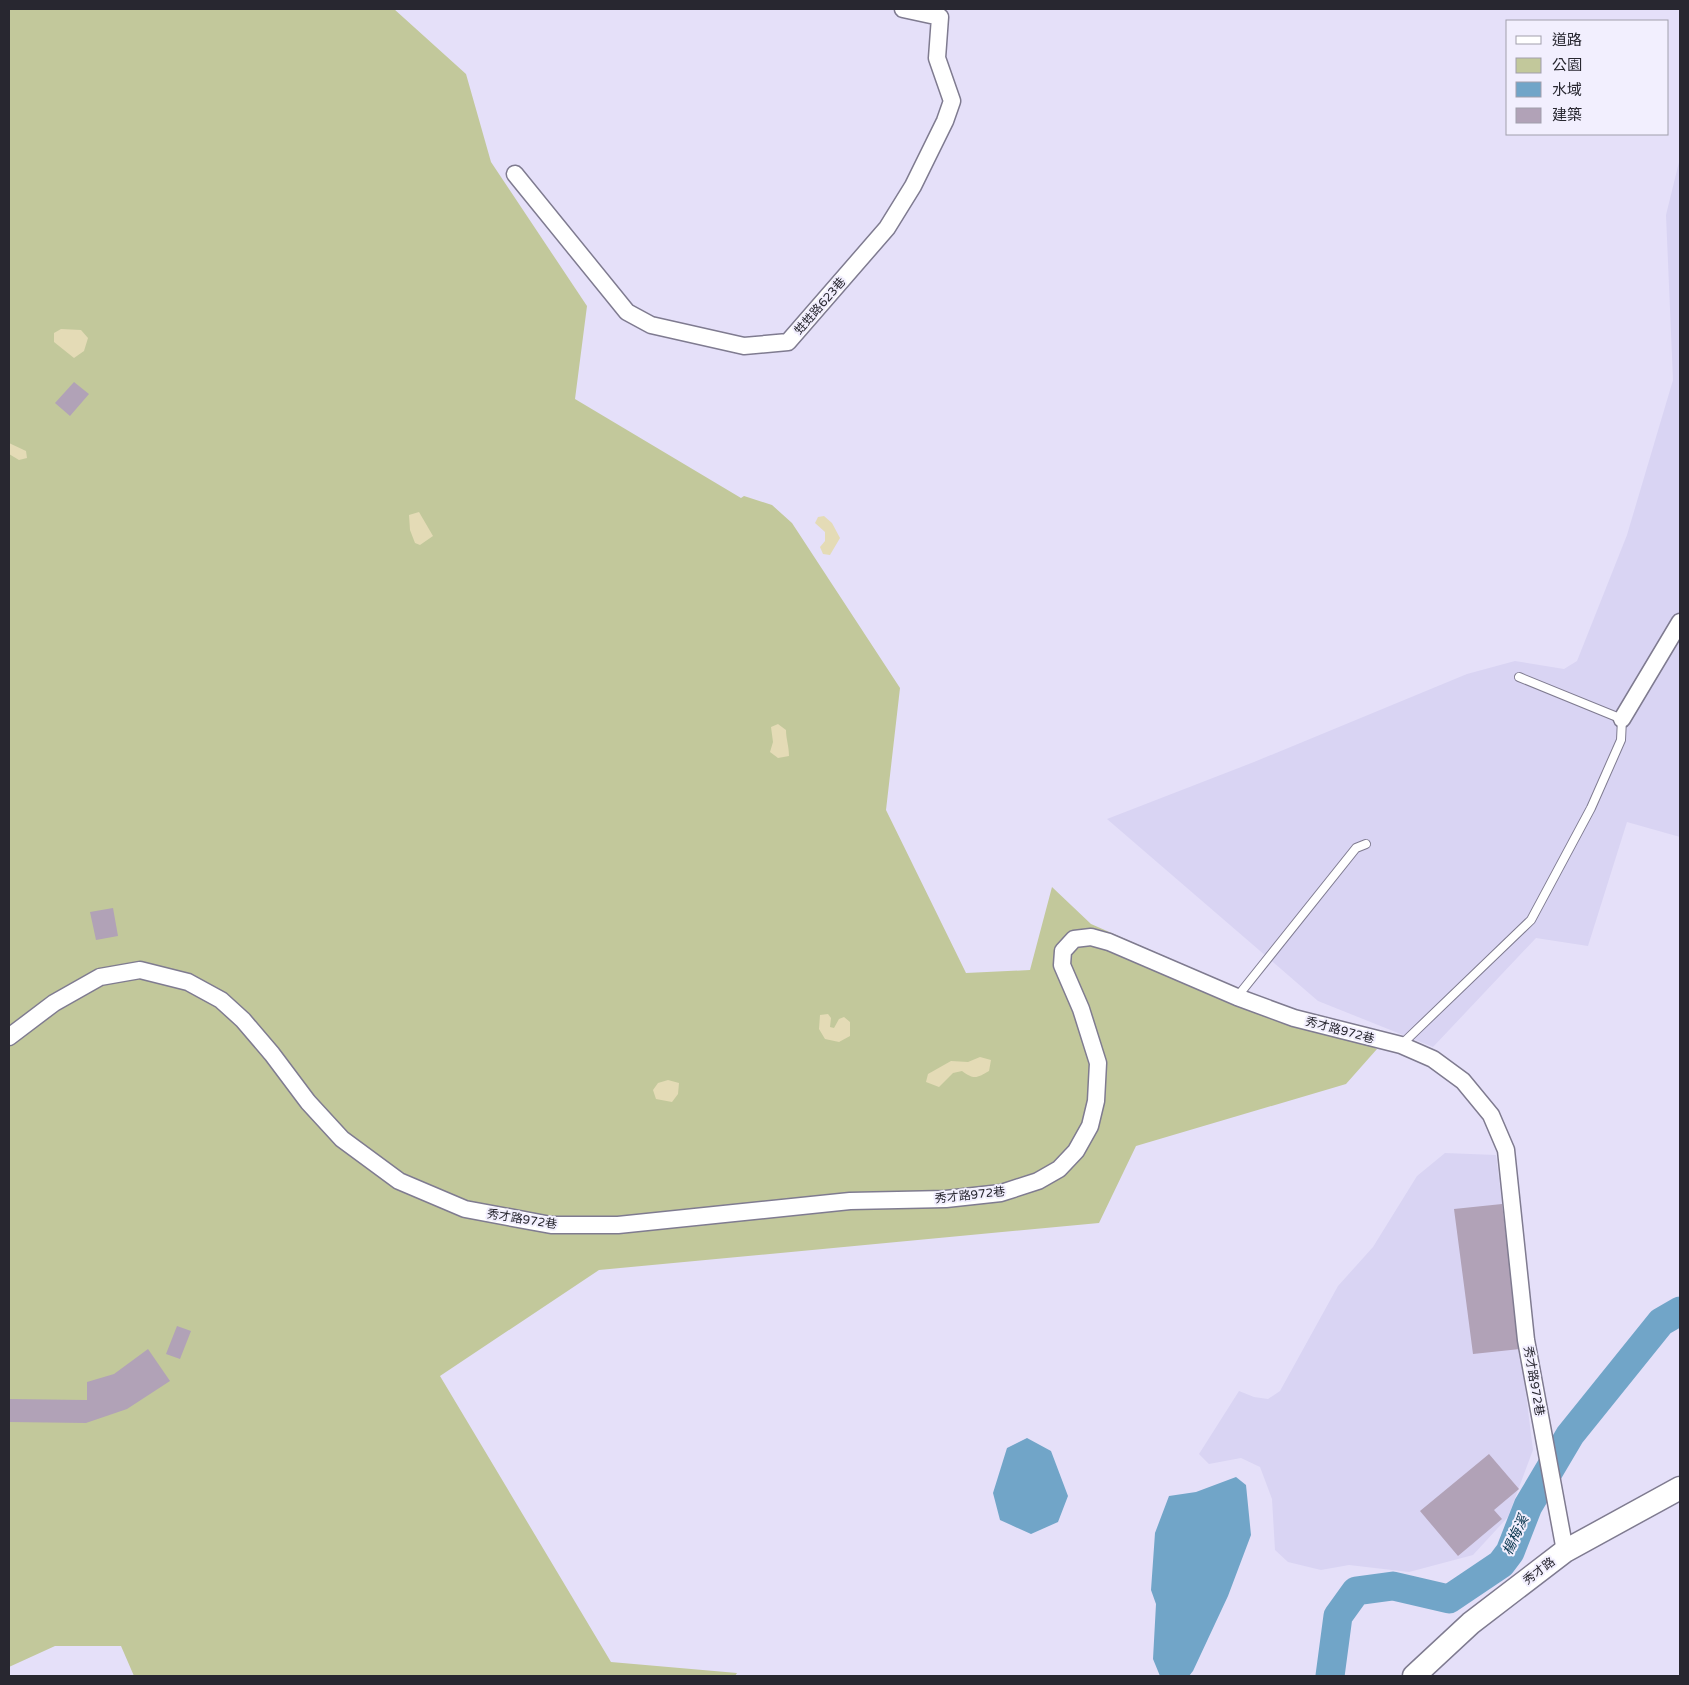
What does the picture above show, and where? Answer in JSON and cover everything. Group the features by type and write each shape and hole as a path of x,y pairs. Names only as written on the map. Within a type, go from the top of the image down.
{"main road":[{"name":"秀才路","path":"1414,1676 1471,1623 1565,1551 1680,1488"}],"street":[{"name":"甡甡路623巷","path":"515,174 627,312 651,325 744,346 788,342 887,228 913,186 945,121 952,101 937,58 942,13 903,9"},
{"path":"1622,719 1680,622"},
{"name":"秀才路972巷","path":"9,1038 54,1003 100,977 140,970 188,982 221,1000 243,1020 272,1054 308,1102 342,1139 399,1182 465,1209 551,1225 618,1225 850,1201 946,1199 1001,1193 1038,1181 1059,1169 1076,1151 1090,1126 1096,1101 1098,1063 1081,1009 1062,965 1063,951 1074,939 1091,937 1109,942 1237,997 1294,1018 1400,1045 1433,1059 1463,1080 1491,1115 1506,1150 1526,1340 1565,1551"}],"lane":[{"path":"1400,1045 1530,920 1591,808 1621,740 1622,719 1519,677"},
{"path":"1237,997 1356,848 1366,844"}],"shaded area":[{"path":"1680,158 1680,837 1627,822 1588,946 1536,938 1433,1047 1318,1001 1107,819 1254,762 1467,674 1515,661 1564,669 1577,661 1627,535 1673,380 1666,215"},
{"path":"1445,1153 1496,1155 1533,1450 1508,1517 1473,1555 1409,1572 1349,1565 1321,1570 1288,1562 1275,1550 1272,1499 1260,1467 1241,1458 1209,1464 1199,1454 1239,1391 1254,1397 1268,1399 1280,1391 1338,1286 1373,1247 1417,1176"}],"green space":[{"path":"9,9 394,9 466,74 491,162 587,306 575,399 741,498 744,496 772,505 792,523 900,688 886,810 966,973 1030,970 1052,887 1091,924 1377,1049 1346,1084 1136,1146 1099,1223 599,1270 440,1376 611,1662 737,1673 735,1676 134,1676 121,1646 55,1646 9,1667"}],"sand":[{"path":"61,329 81,330 88,338 84,351 74,358 54,342 54,333"},
{"path":"9,443 26,451 27,458 19,460 9,454"},
{"path":"419,512 433,536 420,545 415,543 410,530 409,515"},
{"path":"824,516 832,523 840,538 830,555 823,554 820,547 825,541 825,532 815,523 818,517"},
{"path":"778,724 786,730 789,756 778,758 770,752 773,742 771,727"},
{"path":"828,1014 831,1018 830,1027 834,1028 839,1019 844,1017 850,1022 850,1036 839,1042 825,1039 819,1029 820,1015"},
{"path":"980,1057 991,1060 989,1071 981,1075 973,1077 962,1071 953,1073 939,1087 926,1082 928,1074 951,1061 968,1062"},
{"path":"668,1080 679,1083 678,1094 672,1102 656,1099 653,1090 658,1083"}],"water":[{"path":"1027,1438 1051,1451 1068,1496 1058,1522 1031,1534 1000,1520 993,1493 1007,1448"},
{"path":"1236,1477 1246,1485 1251,1535 1228,1596 1189,1676 1160,1676 1153,1659 1156,1604 1151,1590 1155,1533 1169,1496 1196,1492"}],"building":[{"path":"74,382 89,394 70,416 55,403"},
{"path":"113,908 118,936 96,940 90,912"},
{"path":"1502,1204 1520,1349 1473,1354 1454,1209"},
{"path":"177,1326 191,1331 180,1359 166,1354"},
{"path":"148,1349 170,1381 127,1409 86,1423 9,1422 9,1399 87,1400 87,1382 114,1374"},
{"path":"1489,1454 1519,1489 1494,1510 1502,1519 1458,1556 1420,1511"}],"waterway":[{"name":"楊梅溪","path":"1330,1676 1338,1616 1356,1591 1393,1586 1449,1599 1501,1564 1510,1552 1528,1506 1570,1435 1661,1322 1680,1311"}]}
